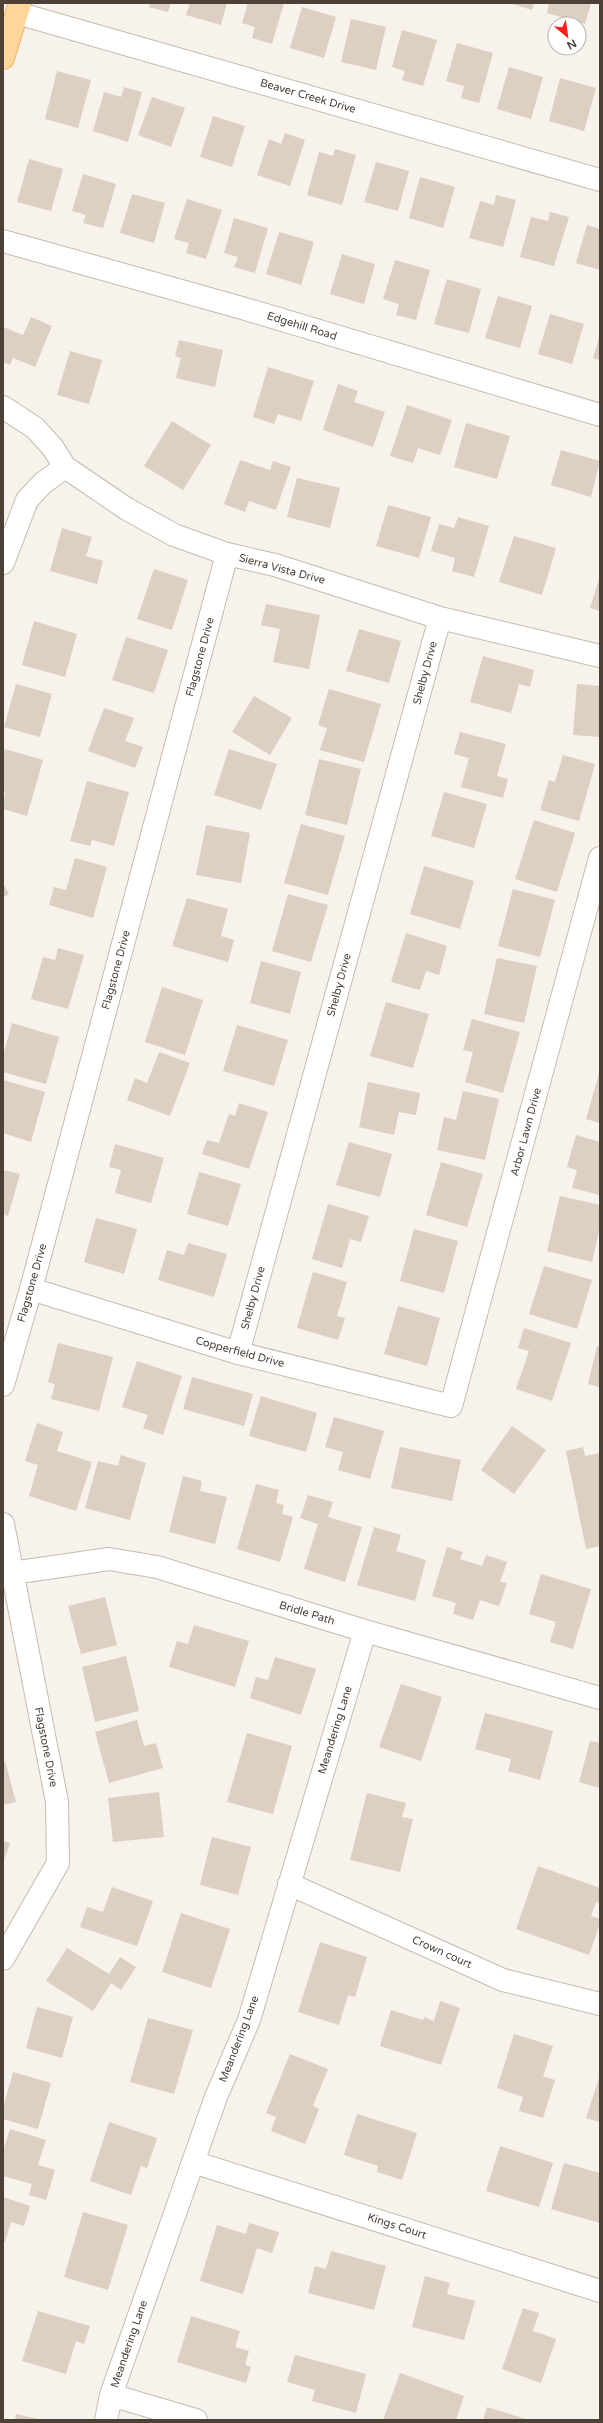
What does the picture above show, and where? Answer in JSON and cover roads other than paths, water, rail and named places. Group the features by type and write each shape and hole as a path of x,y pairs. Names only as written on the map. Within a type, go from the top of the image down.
{"main road":[{"path":"3,58 18,8"}],"street":[{"name":"Beaver Creek Drive","path":"18,8 600,180"},
{"name":"Edgehill Road","path":"3,241 250,310 600,415"},
{"name":"Sierra Vista Drive","path":"3,407 35,428 53,448 65,467 127,510 167,531 227,554 276,565 440,618 600,656"},
{"path":"3,563 27,500 43,483 65,467"},
{"name":"Flagstone Drive","path":"3,1385 31,1289 227,554"},
{"name":"Shelby Drive","path":"238,1353 440,618"},
{"name":"Arbor Lawn Drive","path":"451,1406 600,858"},
{"name":"Copperfield Drive","path":"31,1289 238,1353 451,1406"},
{"name":"Flagstone Drive","path":"3,1524 58,1802 58,1863 3,1959"},
{"name":"Bridle Path","path":"12,1573 109,1559 158,1567 365,1631 600,1698"},
{"name":"Meandering Lane","path":"106,2420 111,2395 216,2097 249,2020 365,1631"},
{"name":"Crown court","path":"289,1884 503,1980 600,2004"},
{"name":"Kings Court","path":"193,2162 600,2291"},
{"path":"111,2395 196,2420"}]}
